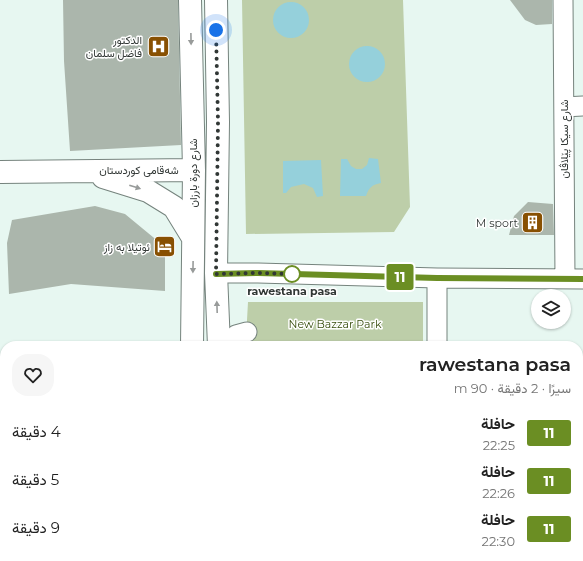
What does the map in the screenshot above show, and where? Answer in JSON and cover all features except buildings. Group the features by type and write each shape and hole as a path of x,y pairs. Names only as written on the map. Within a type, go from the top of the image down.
{"main road":[{"name":"شارع دورة بارزان","path":"190,0 194,170 192,341"},
{"path":"216,0 218,122 216,274 219,341"},
{"name":"شەقامی کوردستان","path":"0,172 194,170"},
{"name":"شەقامی کوردستان","path":"85,171 148,191 174,207 193,238"}],"street":[{"name":"شارع سيكا پێلاڤان","path":"563,0 564,107 574,279"},
{"path":"564,107 583,106"},
{"path":"216,274 258,273 437,278 574,279"},
{"path":"437,278 437,341"},
{"path":"230,341 236,335 247,332"}],"green space":[{"path":"242,0 403,0 410,207 394,232 246,234"},
{"name":"New Bazzar Park","path":"248,302 423,302 423,341 247,341"}],"water":[{"path":"294,2 304,7 308,13 308,27 304,33 298,37 288,38 278,33 274,27 273,17 278,7 284,3"},
{"path":"370,46 380,51 384,57 384,71 380,77 374,81 364,82 354,77 350,71 349,61 354,51 360,47"},
{"path":"369,158 378,159 381,183 371,187 366,196 340,196 341,159 347,159 351,166 356,169 362,169 367,165"},
{"path":"321,160 323,196 317,197 313,188 304,184 291,187 286,193 283,193 283,161"}],"bus line":[{"name":"11","path":"216,274 258,273 437,278 583,279"}],"place":[{"name":"الدكتور فاضل سلمان","path":"158,46"},
{"name":"M sport","path":"533,223"},
{"name":"ئوتيلا به زاز","path":"165,247"},
{"name":"rawestana pasa","path":"292,274"}],"route":[{"path":"216,30 218,122 216,274 292,274"}]}
